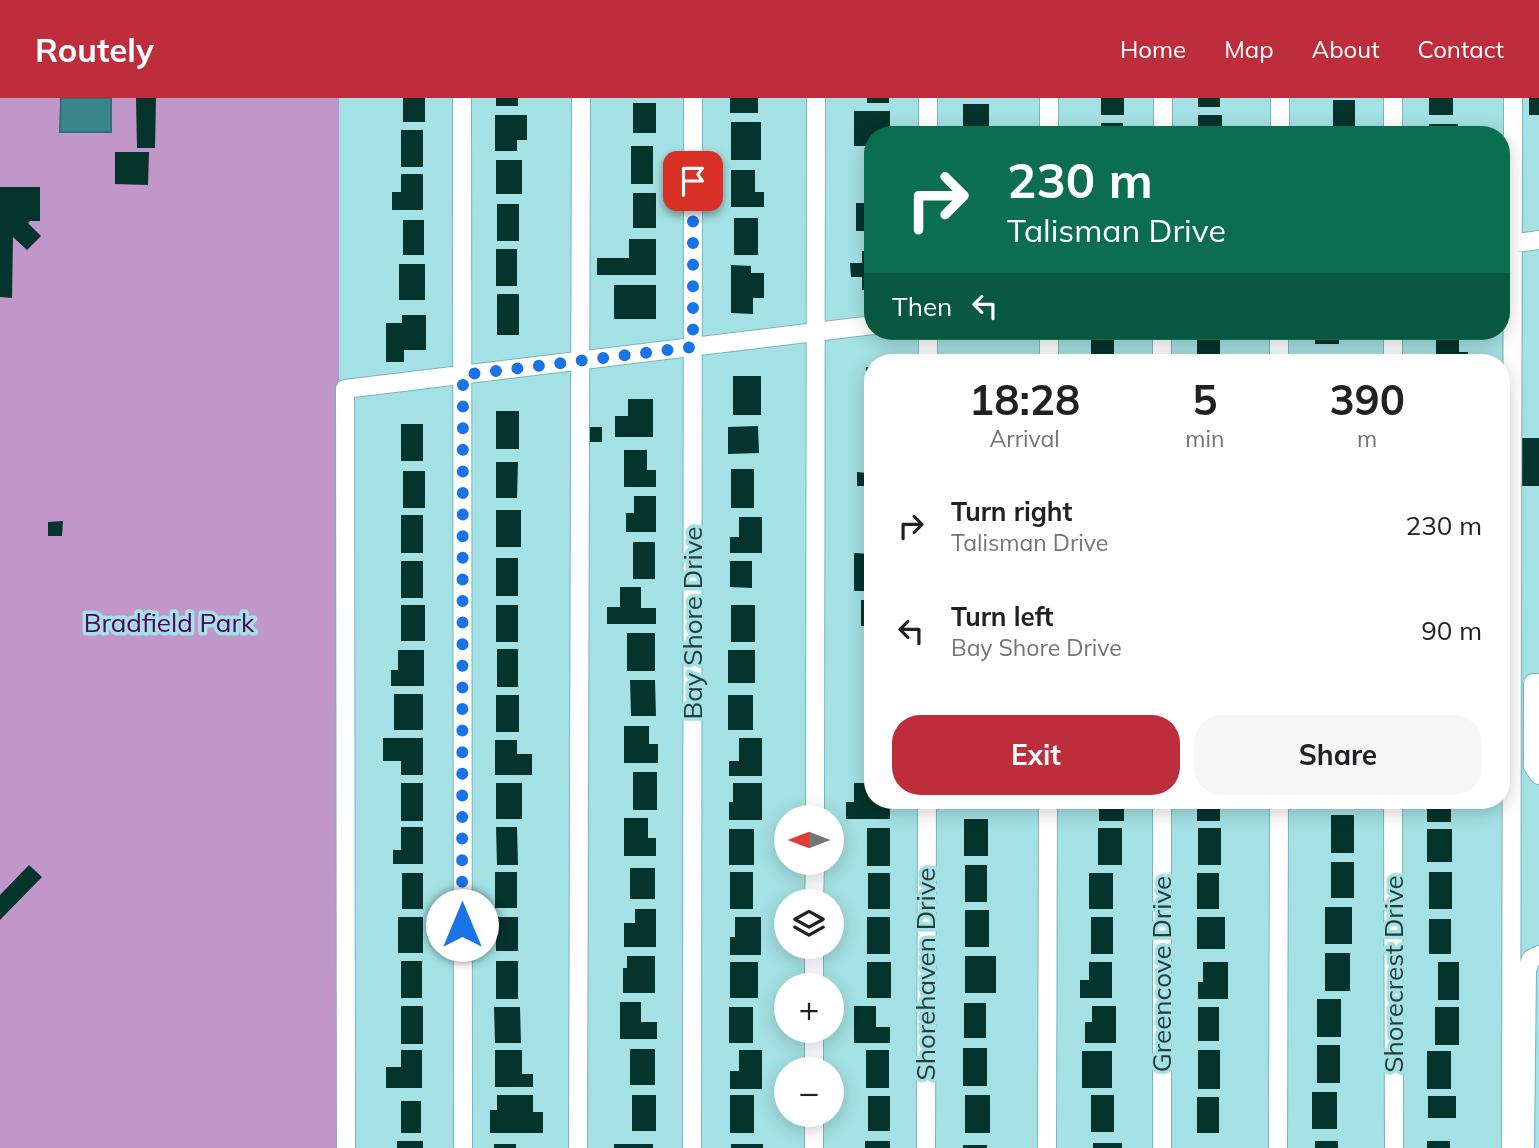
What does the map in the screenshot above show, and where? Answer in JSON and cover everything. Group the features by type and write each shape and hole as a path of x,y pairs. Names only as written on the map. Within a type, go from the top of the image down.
{"street":[{"path":"462,98 463,1148"},
{"path":"578,1148 581,98"},
{"name":"Bay Shore Drive","path":"692,1148 693,98"},
{"path":"815,805 816,98"},
{"path":"928,98 928,126"},
{"path":"1049,98 1049,126"},
{"path":"1163,98 1163,126"},
{"path":"1280,98 1280,126"},
{"path":"1393,98 1393,126"},
{"path":"1510,171 1513,98"},
{"path":"1510,244 1539,240"},
{"path":"346,1148 345,389 864,326"},
{"path":"1539,683 1533,683 1534,766 1539,775"},
{"name":"Shorehaven Drive","path":"926,1148 927,809"},
{"path":"1047,1148 1048,809"},
{"name":"Greencove Drive","path":"1162,809 1162,1148"},
{"path":"1278,1148 1279,809"},
{"name":"Shorecrest Drive","path":"1393,809 1394,1148"},
{"path":"1510,809 1511,1148"},
{"path":"1525,1148 1527,970 1531,959 1539,955"},
{"path":"814,1127 814,1148"}],"green space":[{"name":"Bradfield Park","path":"0,98 339,98 339,1148 0,1148"}],"water":[{"path":"61,98 111,98 111,132 60,132"}],"building":[{"path":"136,98 156,98 155,148 137,148"},
{"path":"403,98 425,98 425,122 403,122"},
{"path":"496,98 518,98 518,106 496,106"},
{"path":"730,98 758,98 758,113 730,113"},
{"path":"867,98 889,98 889,103 867,103"},
{"path":"1101,98 1124,98 1124,115 1101,115"},
{"path":"1198,98 1220,98 1220,107 1198,107"},
{"path":"1429,98 1453,98 1453,115 1429,115"},
{"path":"1529,98 1539,98 1539,115 1529,115"},
{"path":"1333,100 1355,100 1355,126 1333,126"},
{"path":"633,103 656,103 656,133 633,133"},
{"path":"963,104 989,104 989,126 963,126"},
{"path":"854,111 890,111 890,126 864,126 864,146 854,146"},
{"path":"495,115 527,115 527,140 517,140 517,151 495,151"},
{"path":"1198,115 1222,115 1222,126 1198,126"},
{"path":"731,122 761,122 761,160 731,160"},
{"path":"1101,123 1123,123 1123,126 1101,126"},
{"path":"1429,124 1458,124 1458,126"},
{"path":"401,130 423,130 423,167 401,167"},
{"path":"631,146 653,146 653,184 631,184"},
{"path":"115,152 149,152 148,185 115,184"},
{"path":"496,160 522,160 522,194 496,194"},
{"path":"731,170 755,170 755,192 764,192 764,207 731,207"},
{"path":"401,174 423,174 423,210 392,210 392,192 401,192"},
{"path":"0,187 40,187 40,221 28,223 41,236 27,250 13,237 12,298 0,297"},
{"path":"633,193 656,193 656,228 633,228"},
{"path":"856,203 864,203 864,231 856,231"},
{"path":"497,204 519,204 519,241 497,241"},
{"path":"734,218 758,218 758,255 734,255"},
{"path":"403,220 424,220 424,255 403,255"},
{"path":"629,239 656,239 656,275 597,275 597,258 629,258"},
{"path":"496,249 517,249 517,286 496,286"},
{"path":"864,251 862,290 862,277 851,277 850,263 862,263"},
{"path":"399,264 425,264 425,300 399,300"},
{"path":"731,265 751,266 751,273 764,273 764,298 753,298 753,314 731,313"},
{"path":"614,285 656,285 656,319 614,319"},
{"path":"497,294 519,294 519,335 497,335"},
{"path":"402,315 426,315 426,350 404,350 404,362 386,362 386,323 402,323"},
{"path":"1091,340 1114,340 1114,354 1091,354"},
{"path":"1197,340 1220,340 1220,354 1197,354"},
{"path":"1315,340 1339,340 1339,344 1315,344"},
{"path":"1436,340 1459,340 1459,352 1468,352 1468,354 1436,354"},
{"path":"733,376 761,376 761,415 733,415"},
{"path":"628,399 653,399 653,437 615,437 615,416 628,416"},
{"path":"496,411 519,411 519,449 496,449"},
{"path":"401,424 423,424 423,461 401,461"},
{"path":"758,426 759,453 728,454 728,427"},
{"path":"585,427 602,427 602,442 585,442"},
{"path":"1516,438 1539,438 1539,486 1516,486"},
{"path":"624,450 647,450 647,470 656,470 656,487 624,487"},
{"path":"496,462 518,462 517,498 496,498"},
{"path":"731,469 754,469 754,508 731,508"},
{"path":"403,471 425,471 425,508 403,508"},
{"path":"857,472 864,473 864,486 857,486"},
{"path":"634,496 656,496 656,532 626,532 626,513 634,513"},
{"path":"496,510 521,510 521,547 496,547"},
{"path":"401,515 423,515 423,553 401,553"},
{"path":"739,517 762,517 762,553 730,553 730,537 739,537"},
{"path":"63,521 62,536 48,536 48,522"},
{"path":"633,542 655,542 655,579 633,579"},
{"path":"854,553 864,554 864,591 854,591"},
{"path":"496,558 518,558 518,596 496,596"},
{"path":"401,561 423,561 423,598 401,598"},
{"path":"730,561 752,561 752,588 730,587"},
{"path":"620,587 641,587 641,608 656,608 656,624 607,624 607,607 620,607"},
{"path":"861,600 864,600 864,626 861,626"},
{"path":"401,605 425,605 425,641 401,641"},
{"path":"496,605 518,605 518,642 496,642"},
{"path":"731,605 755,605 755,642 731,642"},
{"path":"627,633 655,633 655,671 627,671"},
{"path":"497,649 518,649 518,687 497,687"},
{"path":"398,650 424,650 424,686 391,686 391,670 398,670"},
{"path":"728,650 755,650 755,683 728,683"},
{"path":"630,680 655,680 656,716 631,716"},
{"path":"394,694 423,694 423,730 394,730"},
{"path":"496,695 519,695 519,732 496,732"},
{"path":"728,695 753,695 753,730 728,730"},
{"path":"624,726 649,726 649,744 658,744 658,763 624,763"},
{"path":"383,738 423,738 423,775 401,775 401,761 383,761"},
{"path":"739,738 762,738 762,776 729,776 729,761 739,761"},
{"path":"495,740 517,740 517,754 532,754 532,775 495,775"},
{"path":"633,772 657,772 657,810 633,810"},
{"path":"401,783 423,783 423,821 401,821"},
{"path":"496,783 522,783 522,819 496,819"},
{"path":"733,783 762,783 762,820 729,820"},
{"path":"854,783 864,783 864,809 890,809 890,819 846,819 846,802 854,802"},
{"path":"1099,809 1124,809 1124,821 1099,821"},
{"path":"1197,809 1220,809 1220,821 1197,821"},
{"path":"1427,809 1451,809 1451,822 1427,822"},
{"path":"1331,815 1354,815 1354,853 1331,853"},
{"path":"624,818 648,818 648,838 656,838 656,856 624,856"},
{"path":"964,819 988,819 988,856 964,856"},
{"path":"401,827 423,827 423,864 393,864 393,850 401,850"},
{"path":"496,827 517,827 518,865 497,865"},
{"path":"867,828 890,828 890,866 867,866"},
{"path":"1098,828 1122,828 1122,865 1098,865"},
{"path":"1198,828 1221,828 1221,865 1198,865"},
{"path":"729,829 754,829 754,865 729,865"},
{"path":"1427,829 1452,829 1452,862 1427,862"},
{"path":"1331,862 1354,862 1354,898 1331,898"},
{"path":"29,865 42,877 0,920 0,895"},
{"path":"965,865 987,865 987,902 965,902"},
{"path":"630,868 655,868 655,899 630,899"},
{"path":"495,872 517,872 517,908 495,908"},
{"path":"730,872 753,872 753,909 730,909"},
{"path":"1429,872 1452,872 1452,909 1429,909"},
{"path":"402,873 423,873 423,909 402,909"},
{"path":"868,873 890,873 890,909 868,909"},
{"path":"1089,873 1113,873 1113,909 1089,909"},
{"path":"1197,873 1219,873 1219,909 1197,909"},
{"path":"1325,907 1352,907 1352,944 1325,944"},
{"path":"635,909 656,909 656,947 624,947 624,923 635,923"},
{"path":"965,910 989,910 989,947 965,947"},
{"path":"398,917 423,917 423,953 398,953"},
{"path":"496,917 518,917 518,951 496,951"},
{"path":"735,917 761,917 761,955 730,955 730,937 735,937"},
{"path":"867,917 890,917 890,954 867,954"},
{"path":"1091,917 1113,917 1113,954 1091,954"},
{"path":"1197,917 1225,917 1225,949 1197,949"},
{"path":"1429,919 1451,919 1451,954 1429,954"},
{"path":"1325,953 1350,953 1350,991 1325,991"},
{"path":"627,956 655,956 655,993 623,993 623,968 627,968"},
{"path":"965,956 996,956 996,993 965,993"},
{"path":"401,961 422,961 422,998 401,998"},
{"path":"496,961 518,961 518,999 496,999"},
{"path":"730,962 758,962 758,998 730,998"},
{"path":"867,962 891,962 891,998 867,998"},
{"path":"1089,962 1112,962 1112,998 1080,998 1080,980 1089,980"},
{"path":"1203,962 1228,962 1228,999 1198,999 1198,982 1203,982"},
{"path":"1438,962 1459,962 1459,1000 1438,1000"},
{"path":"1317,999 1341,999 1341,1037 1317,1037"},
{"path":"620,1002 641,1002 641,1022 657,1022 657,1039 620,1039"},
{"path":"964,1003 986,1003 986,1038 964,1038"},
{"path":"401,1006 423,1006 423,1044 401,1044"},
{"path":"854,1006 876,1006 876,1027 890,1027 890,1043 854,1043"},
{"path":"1092,1006 1116,1006 1116,1043 1085,1043 1085,1022 1092,1022"},
{"path":"494,1007 520,1007 521,1043 495,1043"},
{"path":"729,1007 753,1007 753,1043 729,1043"},
{"path":"1198,1007 1219,1007 1219,1041 1198,1041"},
{"path":"1435,1007 1459,1007 1459,1045 1435,1045"},
{"path":"1317,1045 1340,1045 1340,1083 1317,1083"},
{"path":"963,1048 987,1048 987,1086 963,1086"},
{"path":"630,1049 655,1049 655,1085 630,1085"},
{"path":"401,1050 422,1050 422,1088 386,1088 386,1067 401,1067"},
{"path":"495,1050 522,1050 522,1074 533,1074 533,1087 495,1087"},
{"path":"739,1050 762,1050 762,1089 730,1089 730,1071 739,1071"},
{"path":"866,1050 889,1050 889,1088 866,1088"},
{"path":"1198,1050 1220,1050 1220,1089 1198,1089"},
{"path":"1082,1051 1112,1051 1112,1088 1082,1088"},
{"path":"1427,1051 1451,1051 1451,1089 1427,1089"},
{"path":"1312,1092 1337,1092 1337,1129 1312,1129"},
{"path":"497,1095 533,1095 533,1112 543,1112 543,1133 490,1133 490,1110 497,1110"},
{"path":"632,1095 656,1095 656,1131 632,1131"},
{"path":"730,1095 754,1095 754,1133 730,1133"},
{"path":"965,1095 990,1095 990,1133 965,1133"},
{"path":"1091,1095 1114,1095 1114,1132 1091,1132"},
{"path":"868,1096 890,1096 890,1131 868,1131"},
{"path":"1428,1096 1456,1096 1456,1118 1428,1118"},
{"path":"1197,1097 1219,1097 1219,1133 1197,1133"},
{"path":"401,1101 421,1101 421,1133 401,1133"},
{"path":"397,1141 423,1141 423,1148 397,1148"},
{"path":"865,1141 890,1141 890,1148 865,1148"},
{"path":"1315,1141 1338,1141 1338,1148 1315,1148"},
{"path":"1427,1141 1450,1141 1450,1148 1427,1148"},
{"path":"1093,1143 1122,1143 1122,1148 1093,1148"},
{"path":"494,1144 516,1144 516,1148 494,1148"},
{"path":"614,1144 653,1144 653,1148 614,1148"},
{"path":"731,1144 763,1144 763,1148 731,1148"},
{"path":"963,1145 987,1145 987,1148 963,1148"}],"route":[{"path":"462,925 463,375 693,347 693,181"}]}
